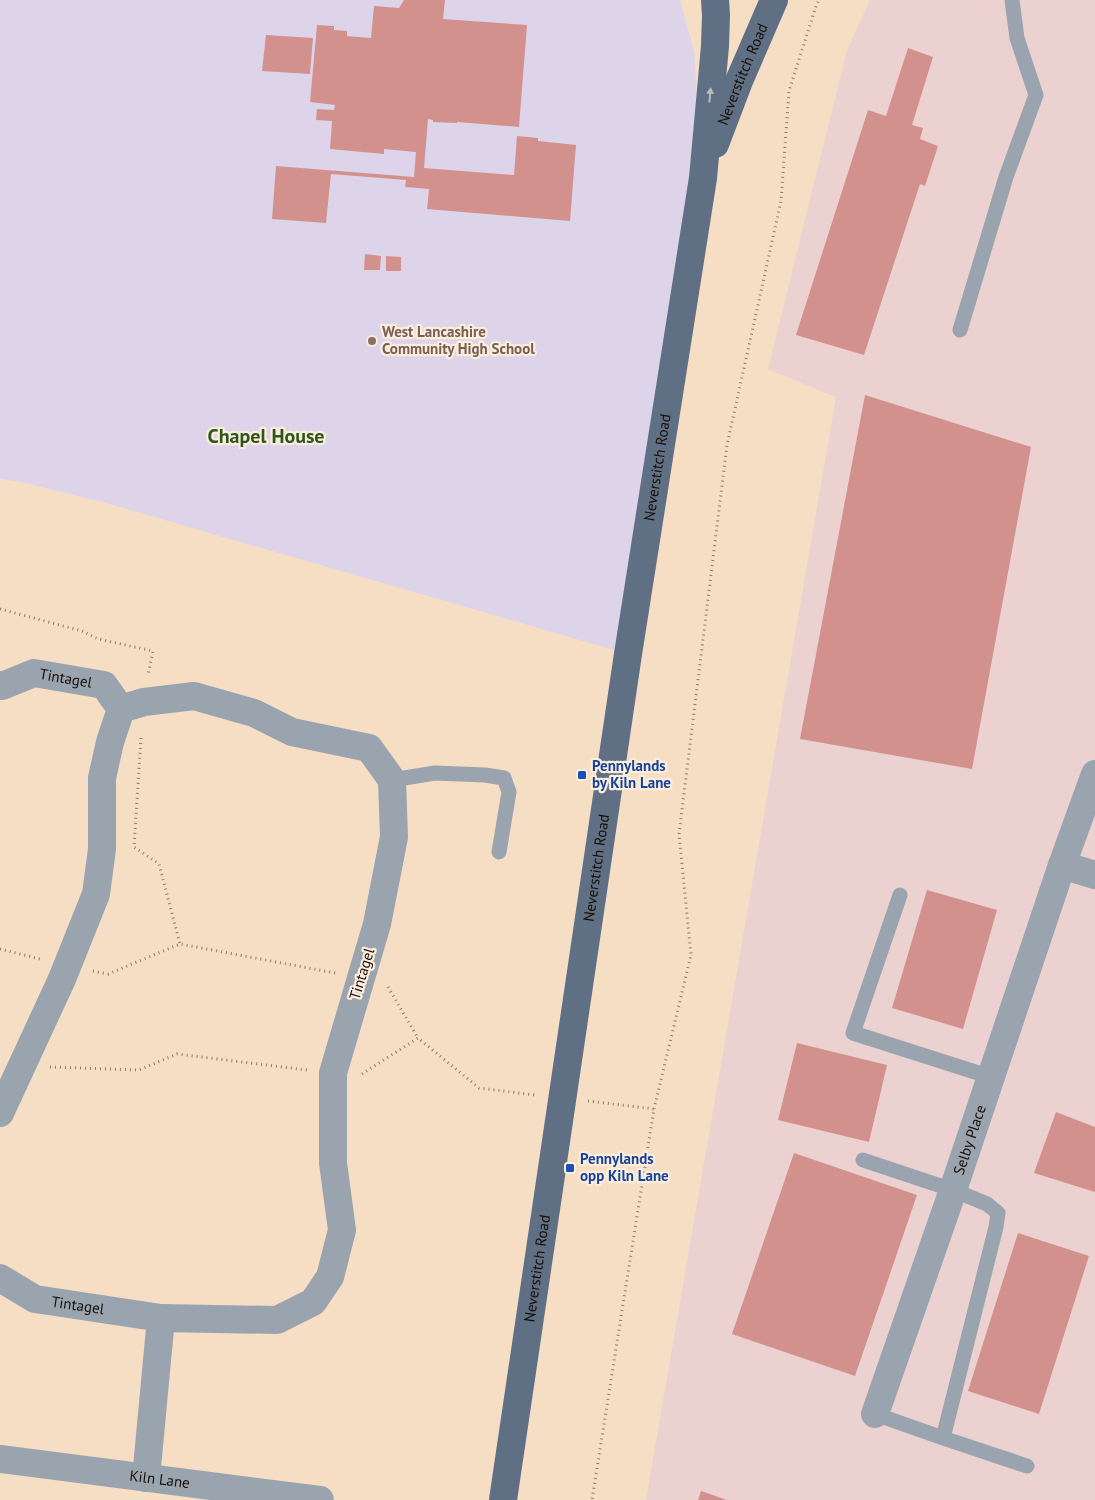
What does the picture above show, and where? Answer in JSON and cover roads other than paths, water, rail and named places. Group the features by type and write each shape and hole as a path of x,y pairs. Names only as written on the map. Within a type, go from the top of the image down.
{"main road":[{"name":"Neverstitch Road","path":"503,1500 629,645 703,178 715,46 715,0"},
{"name":"Neverstitch Road","path":"703,178 739,81 774,0"}],"street":[{"name":"Tintagel","path":"0,686 34,673 104,685 132,705"},
{"path":"0,1113 62,979 96,894 102,849 102,778 110,742 132,705 194,696 254,713 292,732 369,748 392,780"},
{"name":"Selby Place","path":"875,1414 953,1190 1062,865 1095,774"},
{"name":"Tintagel","path":"0,1278 35,1299 161,1318 278,1320 313,1302 330,1277 342,1230 333,1163 333,1073 378,924 394,837 392,780"},
{"path":"1062,865 1095,875"},
{"path":"146,1478 161,1318"},
{"name":"Kiln Lane","path":"0,1459 320,1500"}],"lane":[{"path":"960,330 1006,177 1036,95 1017,38 1012,0"},
{"path":"392,780 434,773 485,775 504,778 508,792 499,852"},
{"path":"900,896 852,1033 991,1077"},
{"path":"863,1160 953,1190 987,1204 998,1213 943,1438"},
{"path":"875,1414 1027,1466"}],"place":[{"name":"West Lancashire Community High School","path":"372,341"},
{"name":"Pennylands by Kiln Lane","path":"582,775"},
{"name":"Pennylands opp Kiln Lane","path":"570,1168"}],"district":[{"name":"Chapel House","path":"266,436"}]}
